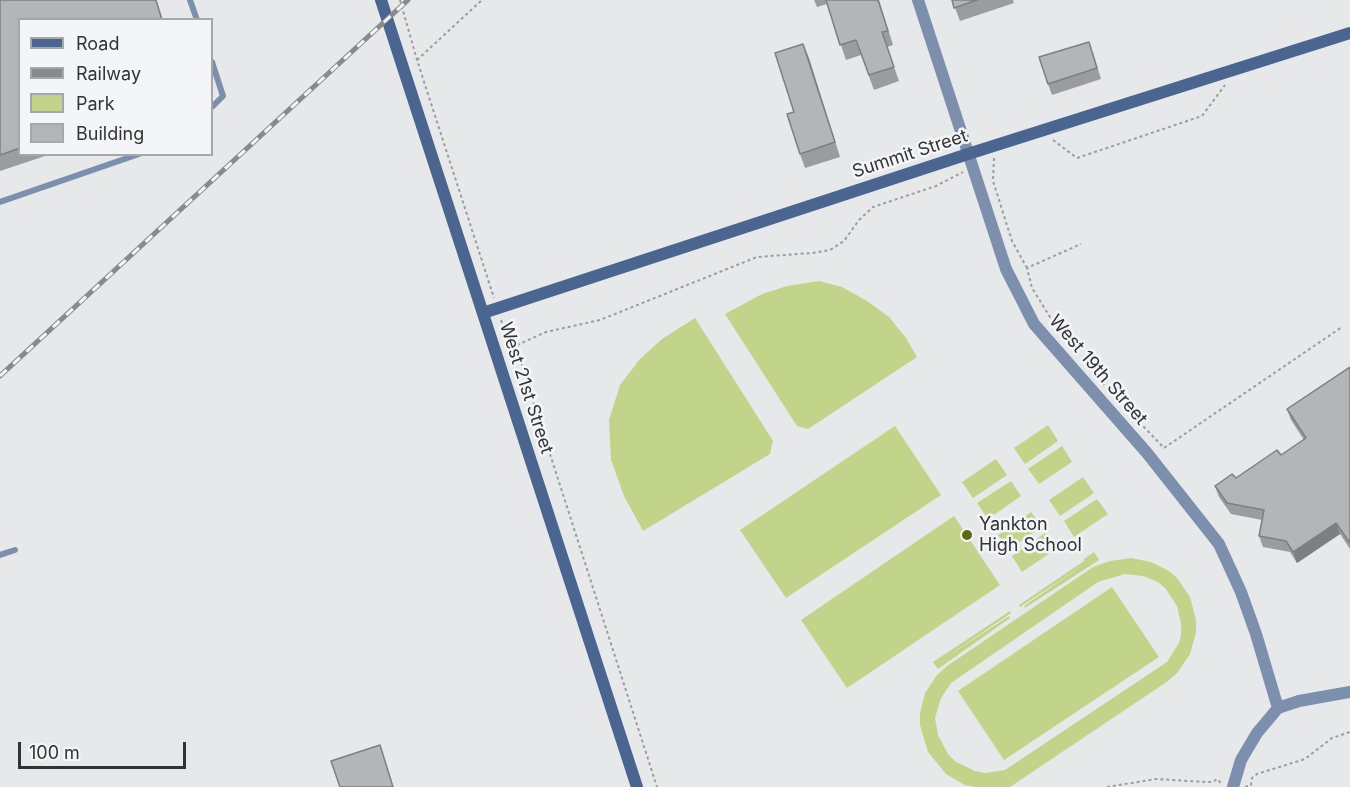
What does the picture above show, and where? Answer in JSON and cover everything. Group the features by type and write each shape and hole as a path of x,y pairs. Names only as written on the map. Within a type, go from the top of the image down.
{"street":[{"name":"West 21st Street","path":"381,0 637,787"},
{"name":"West 19th Street","path":"918,0 1006,268 1034,324 1147,453 1219,544 1241,592 1278,708"},
{"name":"Summit Street","path":"483,313 968,154 1350,33"},
{"path":"1233,786 1241,760 1257,732 1278,708 1299,701 1350,693"}],"lane":[{"path":"190,0 196,18"},
{"path":"213,65 223,96 213,106"},
{"path":"0,202 133,156"},
{"path":"0,555 15,550"}],"path":[{"path":"400,0 417,60 506,333 517,345 526,381 657,787"},
{"path":"417,60 482,0"},
{"path":"1048,140 1054,140 1077,158 1202,116 1225,85"},
{"path":"994,158 993,181 1012,241 1027,268 1032,288 1067,344"},
{"path":"517,345 565,326 600,320 757,257 830,250 844,241 859,220 873,207 936,186 972,167"},
{"path":"1027,268 1081,243"},
{"path":"1097,377 1164,448 1342,327"},
{"path":"1107,787 1156,779 1213,782 1217,779 1222,784 1244,787 1251,785 1252,778 1257,774 1305,759 1332,738 1350,732"}],"green space":[{"path":"819,281 842,287 889,317 906,338 917,357 808,429 797,426 725,314 762,294 787,286"},
{"path":"695,318 773,441 770,454 643,531 624,496 611,460 609,420 620,385 640,359 662,339"},
{"path":"1048,425 1058,441 1025,464 1014,448"},
{"path":"895,426 941,495 786,598 740,530"},
{"path":"1062,446 1072,462 1039,484 1028,469"},
{"path":"996,459 1007,475 973,498 962,482"},
{"path":"1083,477 1094,493 1060,516 1049,500"},
{"path":"1011,481 1021,496 988,519 977,503"},
{"path":"1097,499 1108,514 1074,537 1064,521"},
{"path":"1031,512 1042,527 1008,550 998,535"},
{"path":"954,516 1000,585 847,688 801,620"},
{"path":"1045,533 1056,549 1022,572 1012,556"},
{"path":"1094,552 1099,560 1025,608 1024,606 1086,563 1020,607 1019,605"},
{"path":"1131,558 1151,562 1177,578 1190,597 1196,620 1196,632 1190,654 1177,673 1010,787 965,785 946,774 928,752 920,725 920,713 925,693 937,675 1093,567 1110,561","holes":["1125,574 1143,576 1158,582 1166,589 1177,606 1181,635 1179,643 1167,662 1005,770 985,773 975,771 956,762 948,754 938,735 935,718 941,698 951,683 1098,582"]},
{"path":"1112,587 1159,657 1004,760 958,691"},
{"path":"1010,611 1011,613 945,658 1009,616 1010,618 938,669 933,662"}],"building":[{"path":"0,0 156,0 161,18 18,18 18,149 0,155"},
{"path":"826,0 878,0 888,31 882,32 894,67 869,75 856,40 840,45"},
{"path":"952,0 977,0 954,8"},
{"path":"1089,42 1097,68 1048,84 1039,57"},
{"path":"803,44 835,142 800,154 787,114 794,112 775,53"},
{"path":"1350,367 1350,543 1336,523 1293,552 1286,541 1259,536 1264,510 1227,503 1215,486 1232,474 1236,478 1277,450 1281,455 1306,438 1287,409"},
{"path":"380,745 393,787 340,787 331,761"}],"railway":[{"path":"0,376 408,0"}],"place":[{"name":"Yankton High School","path":"967,535"}]}
